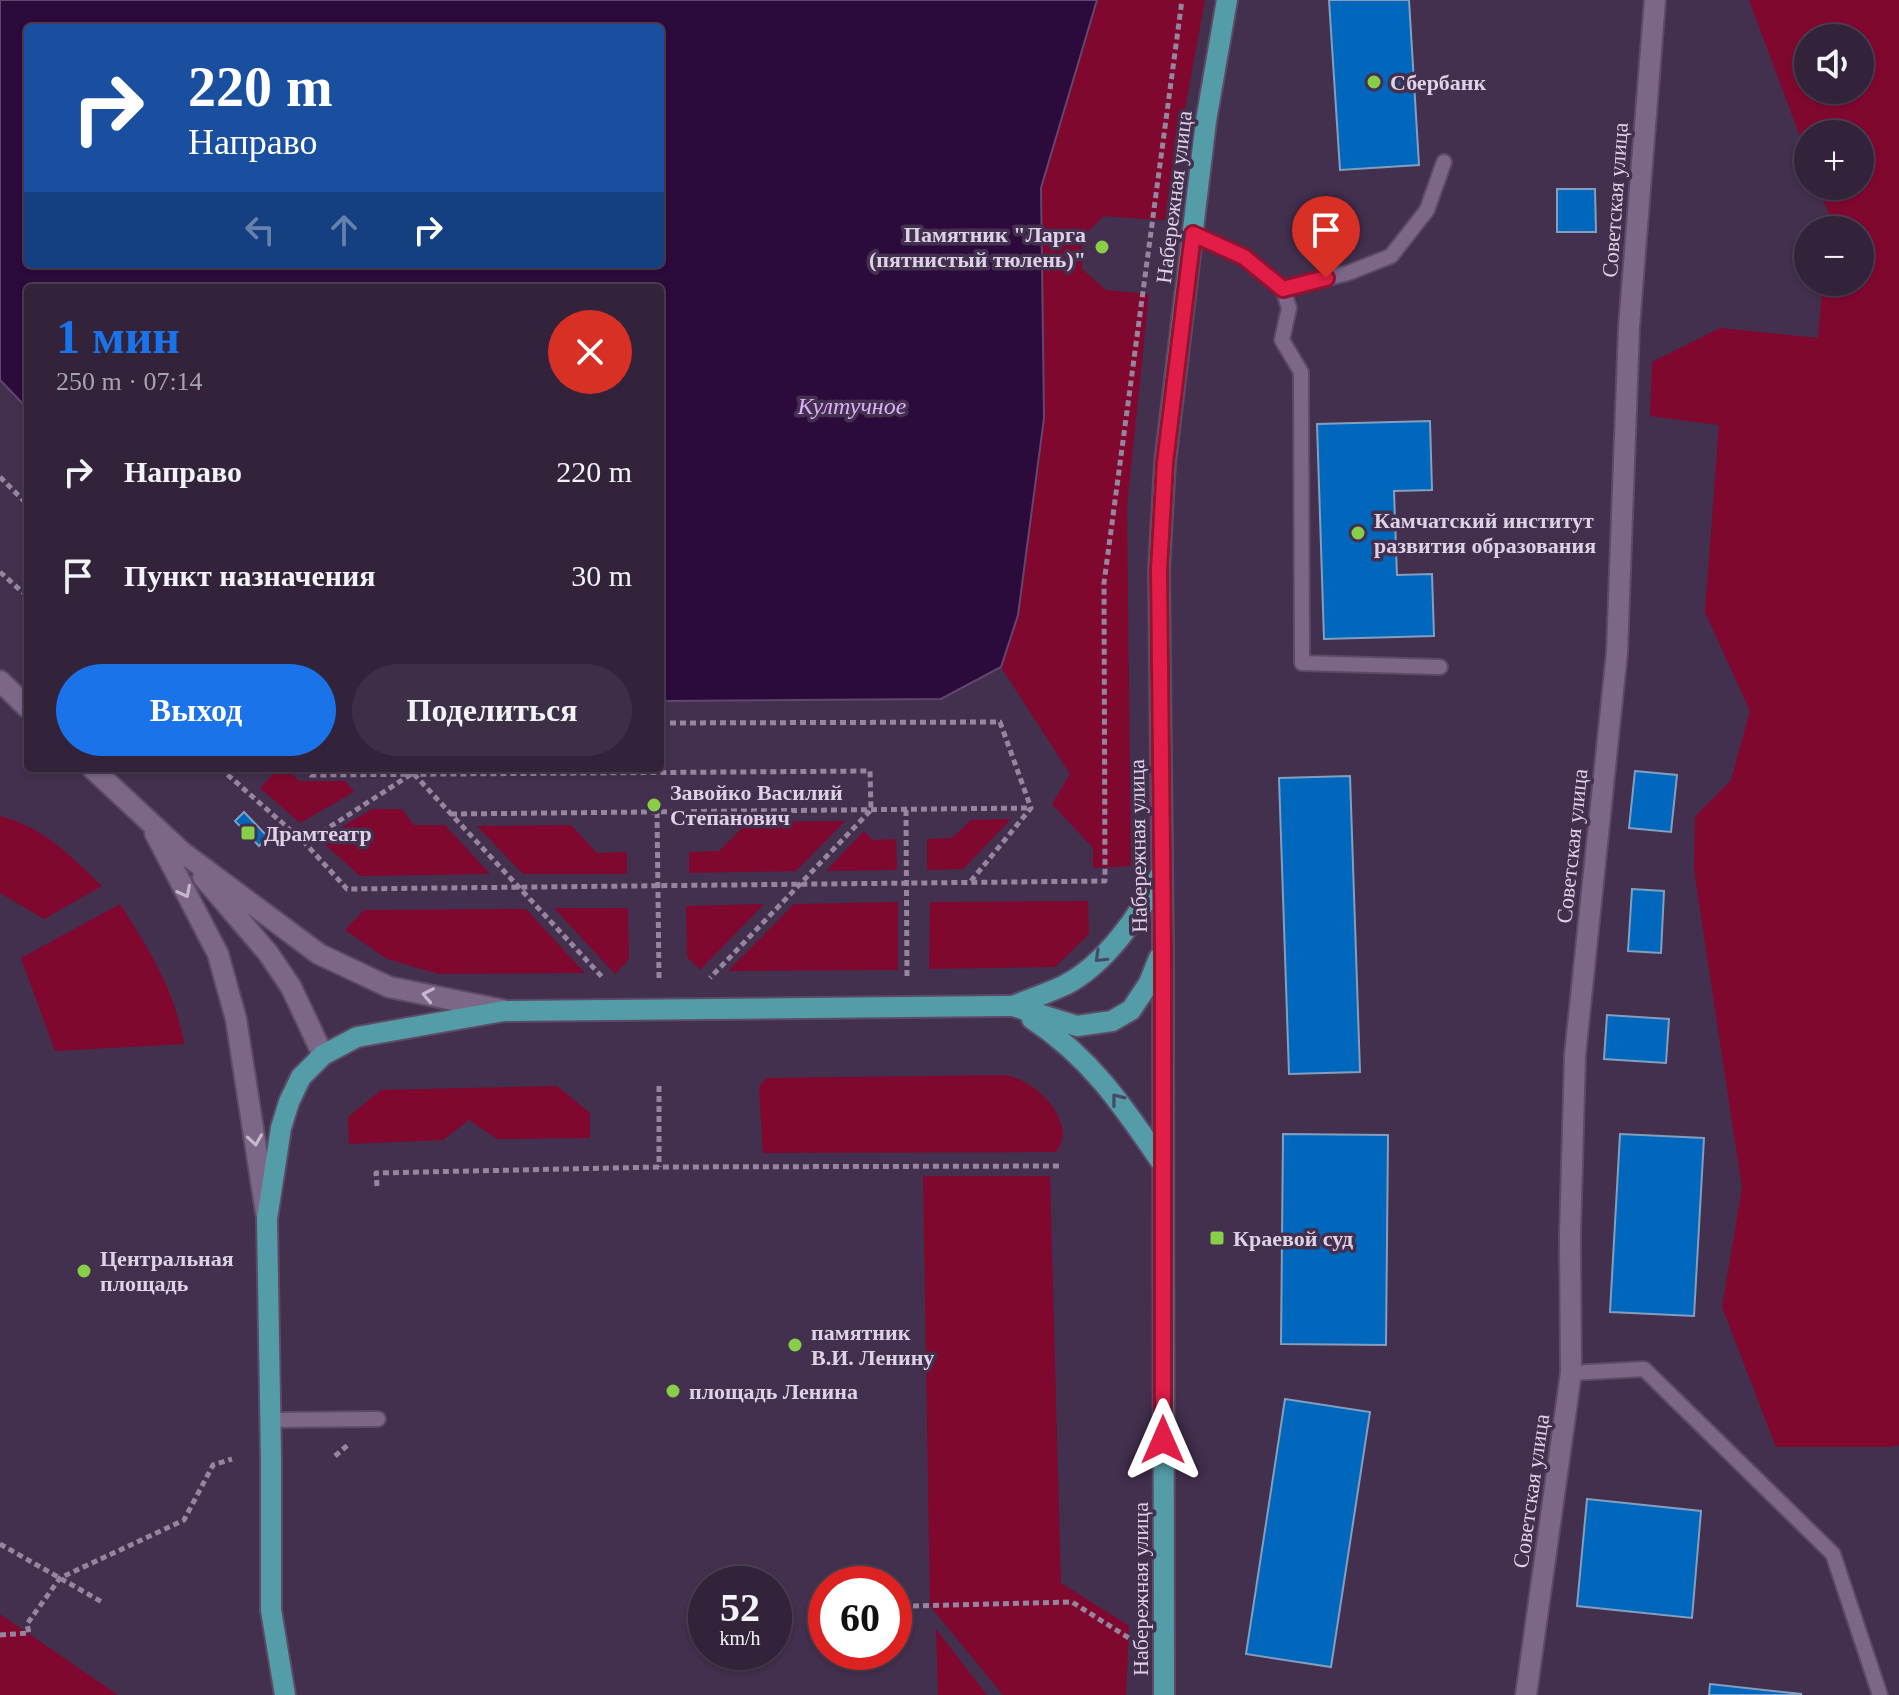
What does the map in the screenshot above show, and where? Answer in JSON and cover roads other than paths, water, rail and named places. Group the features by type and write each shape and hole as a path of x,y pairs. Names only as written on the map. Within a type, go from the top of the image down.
{"main road":[{"name":"Набережная улица","path":"1164,1695 1159,570 1165,463 1206,121 1227,0"},
{"path":"1013,1006 1066,984 1100,958 1151,894 1162,872"},
{"path":"285,1695 271,1610 267,1219 281,1128 289,1102 301,1077 323,1055 357,1037 504,1011 1013,1006 1077,1026 1112,1021 1131,1010 1149,983 1163,947"},
{"path":"1013,1006 1053,1032 1090,1065 1162,1163"}],"street":[{"name":"Советская улица","path":"1526,1695 1571,1373 1570,1236 1575,1055 1617,652 1629,327 1655,0"},
{"path":"0,681 24,704"},
{"path":"96,772 182,852 319,954 389,987 504,1011"},
{"path":"149,823 218,954 236,1019 267,1219"},
{"path":"182,852 268,953 291,987 323,1055"}],"lane":[{"path":"1283,289 1348,273 1391,256 1427,210 1444,162"},
{"path":"1193,234 1244,257 1283,289 1289,308 1282,340 1301,372 1302,663 1440,667"},
{"path":"1571,1373 1644,1369 1833,1554 1880,1695"},
{"path":"271,1420 378,1419"}],"water":[{"name":"Култучное","path":"0,0 1097,0 1041,188 1044,418 1018,615 1001,667 941,699 664,701 664,284 24,284 24,405 0,380"}],"place":[{"name":"Сбербанк","path":"1374,82"},
{"name":"Памятник \"Ларга (пятнистый тюлень)\"","path":"1102,247"},
{"name":"Камчатский институт развития образования","path":"1358,533"},
{"name":"Завойко Василий Степанович","path":"654,805"},
{"name":"Драмтеатр","path":"248,833"},
{"name":"Краевой суд","path":"1217,1238"},
{"name":"Центральная площадь","path":"84,1271"},
{"name":"памятник В.И. Ленину","path":"795,1345"},
{"name":"площадь Ленина","path":"673,1391"}]}
